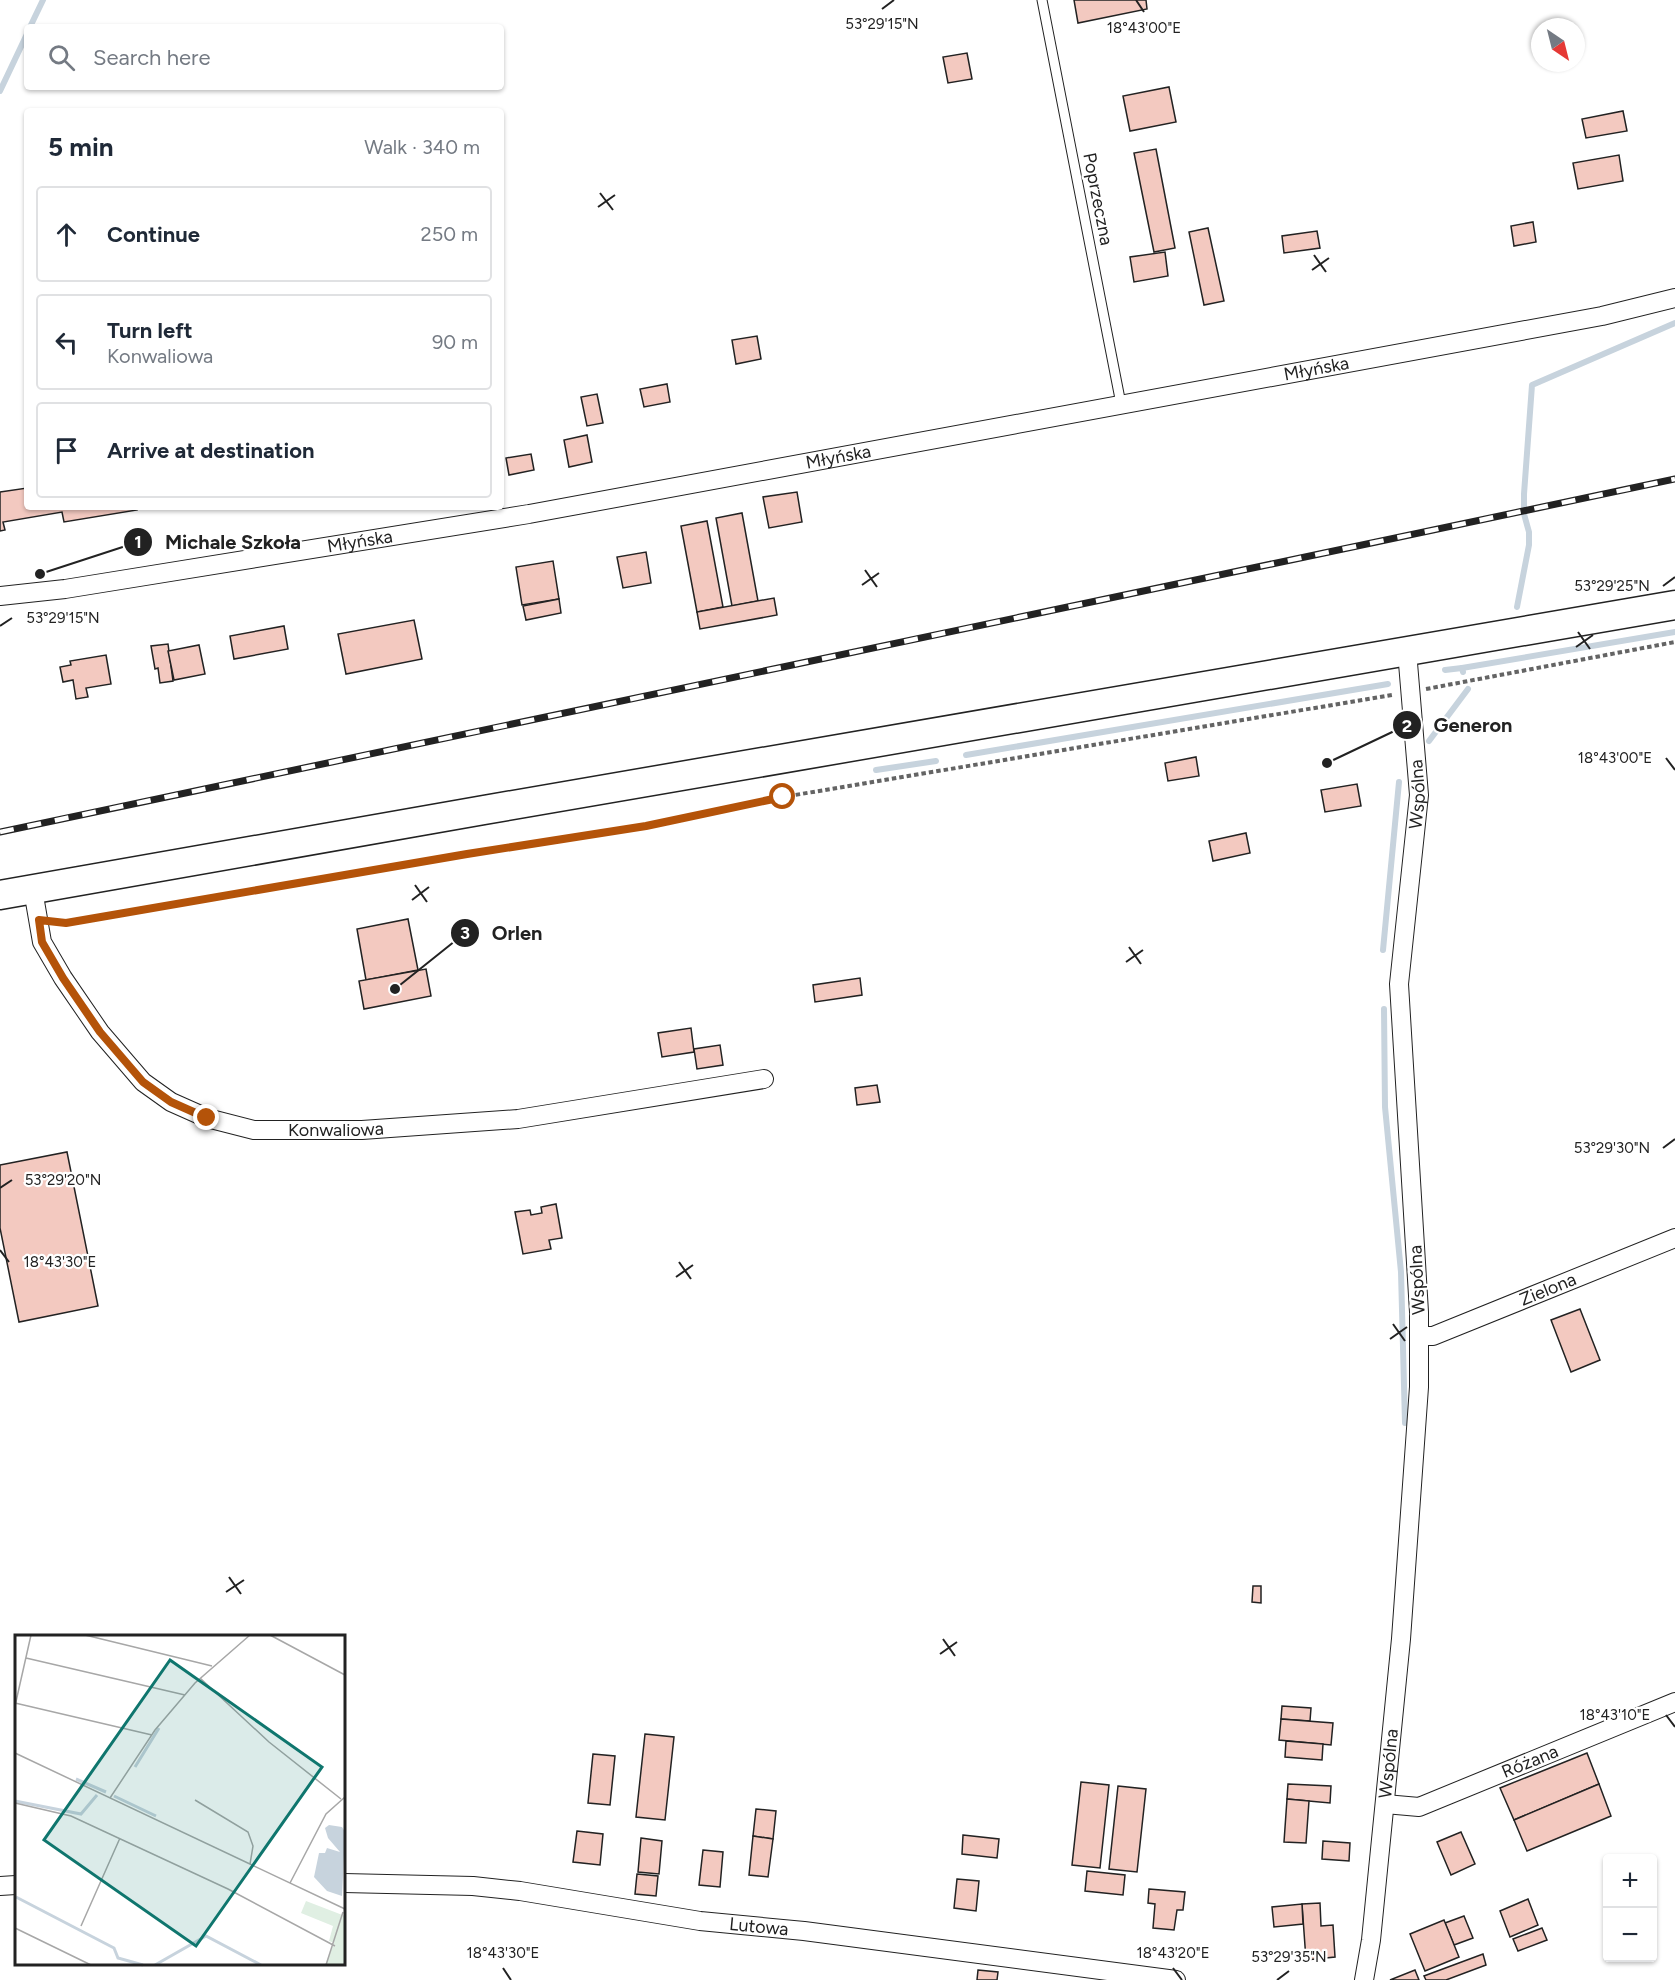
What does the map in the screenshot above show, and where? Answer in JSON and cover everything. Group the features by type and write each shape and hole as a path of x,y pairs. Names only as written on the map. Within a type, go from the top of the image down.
{"main road":[{"path":"0,895 1675,605"}],"street":[{"name":"Młyńska","path":"0,596 65,589 529,514 1602,316 1675,298"},
{"name":"Wspólna","path":"1365,1980 1401,1640 1414,1475 1419,1336 1399,984 1419,795 1407,651"},
{"name":"Konwaliowa","path":"33,890 42,942 63,978 100,1032 143,1082 171,1102 207,1118 254,1130 362,1130 518,1119 764,1079"},
{"name":"Zielona","path":"1419,1336 1433,1336 1675,1238"},
{"name":"Różana","path":"1385,1803 1419,1807 1675,1702"},
{"name":"Lutowa","path":"345,1883 473,1886 520,1890 700,1922 839,1935 1176,1980"},
{"path":"0,1886 15,1885"}],"lane":[{"name":"Poprzeczna","path":"1042,0 1121,404"}],"path":[{"path":"39,920 66,923 467,854 646,826 783,797 1411,692 1675,642"}],"building":[{"path":"1074,0 1146,0 1147,9 1078,23"},
{"path":"967,53 972,79 948,83 943,57"},
{"path":"1169,87 1176,122 1130,131 1123,96"},
{"path":"1623,111 1627,131 1586,138 1582,119"},
{"path":"1156,149 1175,248 1154,252 1134,153"},
{"path":"1619,155 1623,181 1578,189 1573,163"},
{"path":"1533,222 1536,242 1514,246 1511,226"},
{"path":"1208,228 1224,301 1204,305 1189,232"},
{"path":"1317,231 1320,248 1284,253 1282,236"},
{"path":"1165,252 1168,276 1134,282 1130,257"},
{"path":"757,336 761,359 736,364 732,340"},
{"path":"667,384 670,402 644,407 640,389"},
{"path":"597,394 603,423 587,426 581,397"},
{"path":"587,435 592,462 569,467 564,440"},
{"path":"531,454 534,470 509,475 506,458"},
{"path":"24,488 24,510 137,510 64,522 62,512 3,522 5,530 0,531 0,492"},
{"path":"797,492 802,522 769,528 763,497"},
{"path":"742,513 758,601 732,606 716,518"},
{"path":"707,521 723,607 697,612 681,526"},
{"path":"646,552 651,583 623,588 617,557"},
{"path":"553,561 559,599 522,605 516,567"},
{"path":"774,598 777,615 700,629 697,612"},
{"path":"559,599 561,613 526,620 523,606"},
{"path":"414,620 422,659 346,674 338,634"},
{"path":"284,626 288,649 234,659 230,636"},
{"path":"168,644 173,681 160,683 151,646"},
{"path":"199,645 205,674 174,680 168,651"},
{"path":"106,655 111,684 86,688 88,697 76,699 73,680 63,682 60,667 71,665 70,661"},
{"path":"1196,757 1199,776 1168,781 1165,763"},
{"path":"1357,784 1361,806 1325,812 1321,790"},
{"path":"1246,833 1250,853 1213,861 1209,841"},
{"path":"408,919 418,970 366,980 357,929"},
{"path":"426,969 431,996 364,1009 359,981"},
{"path":"860,978 862,995 815,1002 813,985"},
{"path":"691,1028 694,1052 662,1057 658,1033"},
{"path":"720,1045 723,1065 697,1069 694,1049"},
{"path":"877,1085 880,1102 857,1105 855,1088"},
{"path":"67,1152 98,1306 19,1322 0,1228 0,1165"},
{"path":"556,1204 562,1238 549,1240 551,1249 523,1254 515,1212 530,1210 531,1215 542,1213 541,1207"},
{"path":"1580,1309 1600,1360 1571,1372 1551,1320"},
{"path":"1253,1586 1261,1586 1261,1603 1252,1602"},
{"path":"1282,1706 1311,1708 1310,1721 1281,1719"},
{"path":"1281,1719 1333,1723 1331,1745 1279,1740"},
{"path":"645,1734 674,1737 665,1820 636,1817"},
{"path":"1286,1741 1323,1744 1322,1760 1285,1757"},
{"path":"1587,1753 1599,1784 1514,1820 1500,1788"},
{"path":"593,1754 615,1756 610,1805 588,1803"},
{"path":"1081,1782 1109,1785 1100,1868 1072,1865"},
{"path":"1288,1784 1331,1786 1330,1803 1287,1799"},
{"path":"1599,1784 1611,1816 1527,1851 1514,1820"},
{"path":"1118,1786 1146,1789 1137,1872 1109,1869"},
{"path":"1287,1799 1309,1801 1306,1843 1284,1842"},
{"path":"756,1809 776,1811 773,1839 753,1836"},
{"path":"577,1831 603,1834 600,1865 573,1862"},
{"path":"1461,1832 1475,1864 1451,1875 1437,1842"},
{"path":"963,1835 999,1839 997,1858 962,1854"},
{"path":"753,1836 773,1839 768,1877 749,1875"},
{"path":"641,1838 662,1841 659,1874 638,1872"},
{"path":"1323,1841 1350,1843 1349,1861 1322,1859"},
{"path":"703,1850 723,1852 720,1887 699,1885"},
{"path":"1087,1871 1125,1875 1123,1895 1085,1891"},
{"path":"637,1874 658,1876 656,1896 635,1894"},
{"path":"957,1879 979,1881 976,1911 954,1908"},
{"path":"1149,1889 1185,1892 1183,1910 1177,1910 1174,1930 1153,1928 1155,1904 1148,1903"},
{"path":"1528,1899 1538,1925 1510,1937 1500,1911"},
{"path":"1320,1903 1321,1926 1333,1925 1335,1957 1306,1960 1302,1904"},
{"path":"1302,1904 1303,1924 1274,1927 1272,1907"},
{"path":"1464,1916 1473,1938 1454,1945 1445,1923"},
{"path":"1444,1920 1459,1957 1425,1971 1410,1934"},
{"path":"1542,1928 1547,1940 1518,1951 1513,1939"},
{"path":"1483,1954 1486,1965 1446,1980 1426,1980 1424,1976"},
{"path":"978,1970 998,1972 997,1980 977,1980"},
{"path":"1415,1970 1419,1980 1390,1980"}],"waterway":[{"path":"31,24 43,0"},
{"path":"0,91 24,40"},
{"path":"1517,607 1529,545 1529,532 1524,514 1524,494 1532,385 1675,323"},
{"path":"1463,672 1462,668 1675,632"},
{"path":"1445,670 1462,668"},
{"path":"966,755 1388,684"},
{"path":"1429,741 1468,689"},
{"path":"876,770 936,761"},
{"path":"1383,950 1399,782"},
{"path":"1384,1009 1385,1107 1401,1272 1405,1423"}],"railway":[{"path":"0,832 1675,479"}],"place":[{"name":"Michale Szkoła","path":"40,574"},
{"name":"Generon","path":"1327,763"},
{"name":"Orlen","path":"395,989"}],"route":[{"path":"207,1118 171,1102 143,1082 100,1032 63,978 42,942 39,920 66,923 467,854 646,826 783,797"}]}
